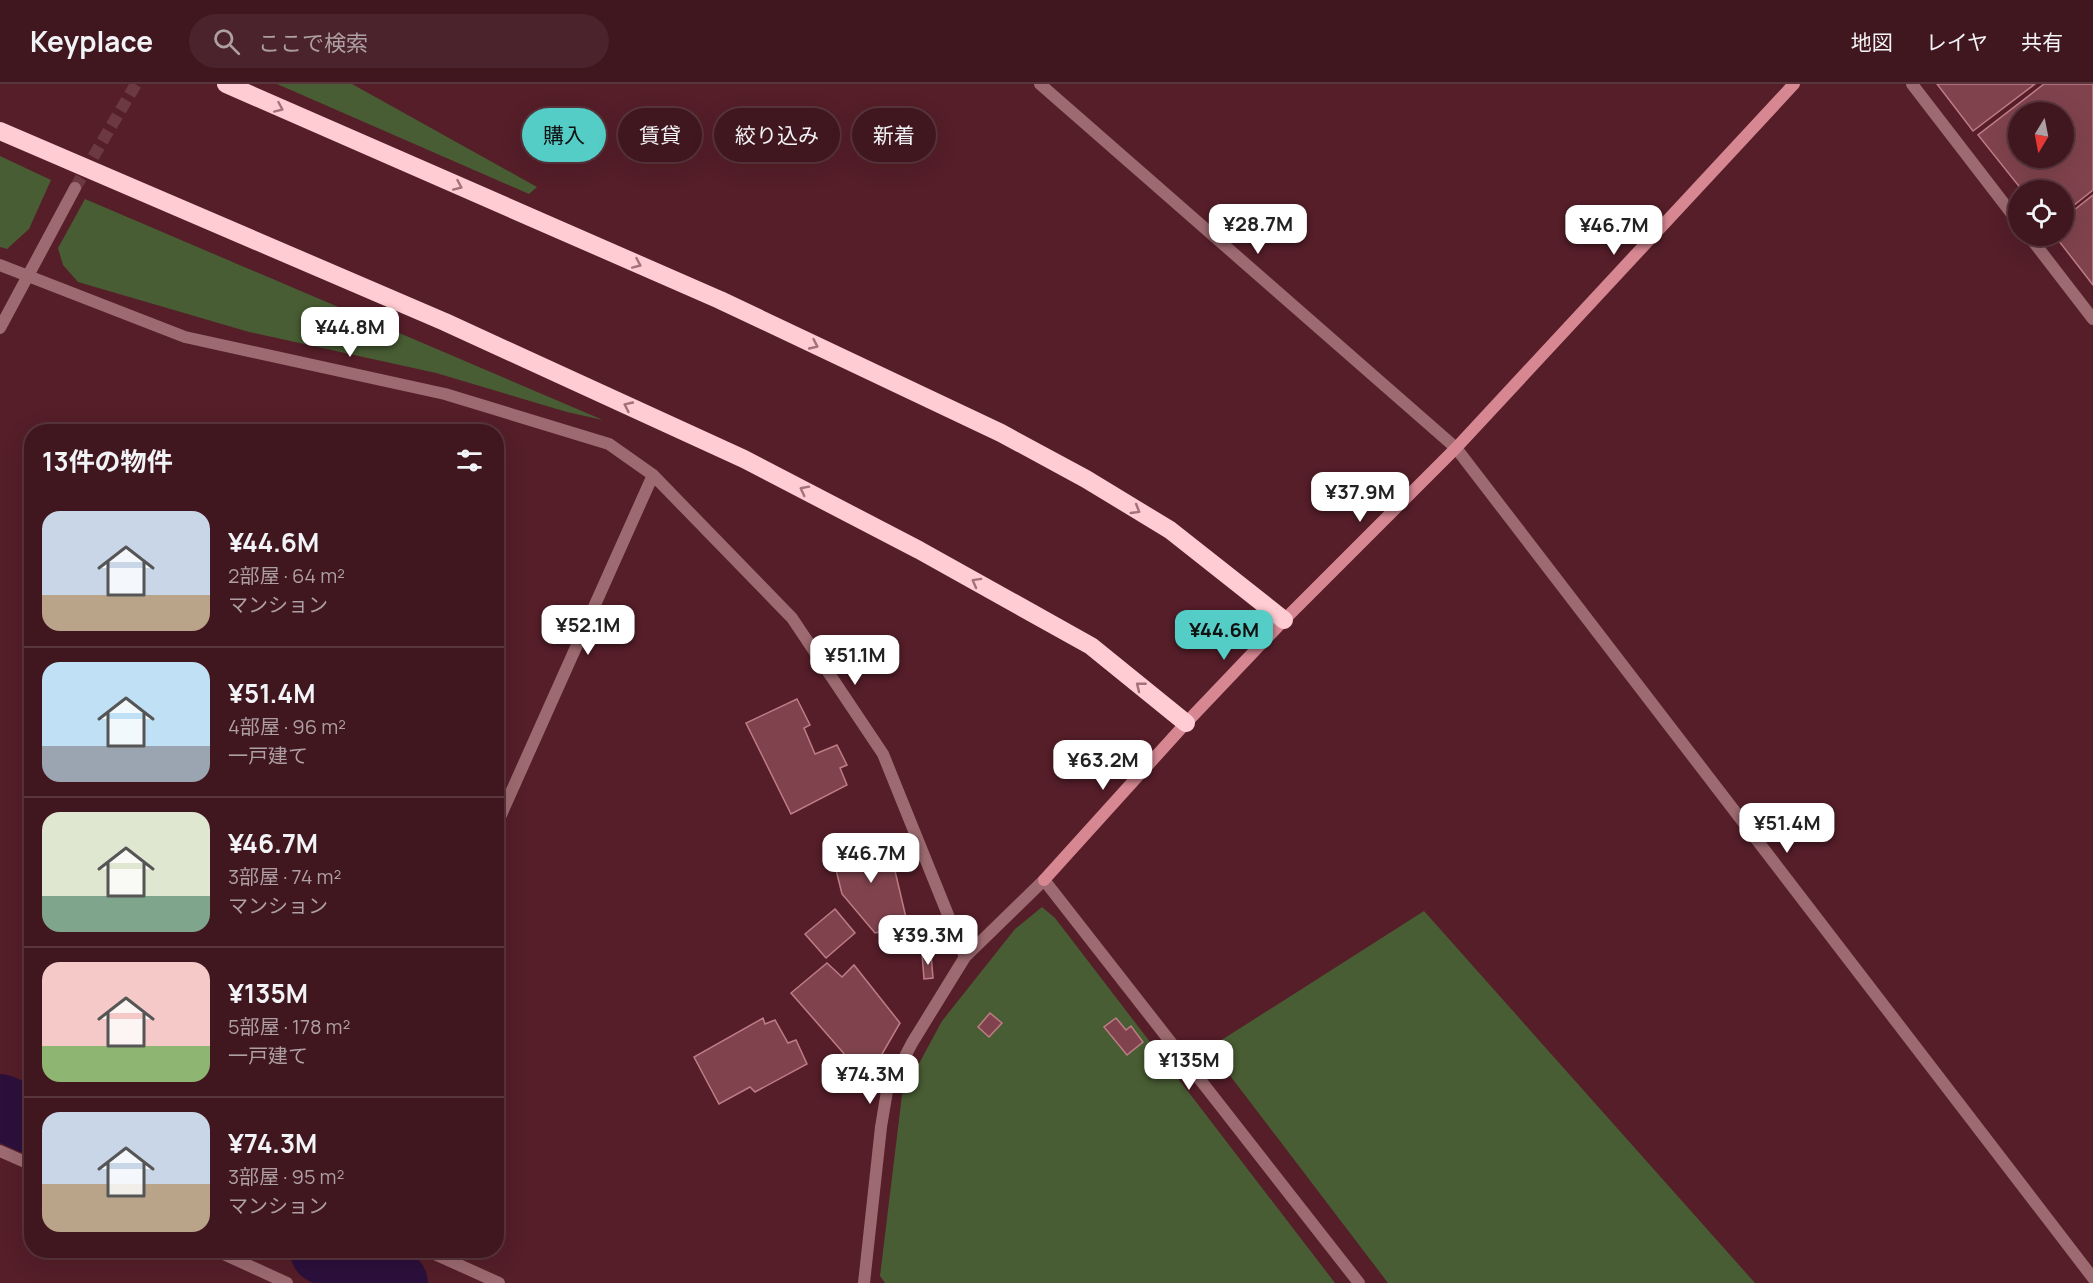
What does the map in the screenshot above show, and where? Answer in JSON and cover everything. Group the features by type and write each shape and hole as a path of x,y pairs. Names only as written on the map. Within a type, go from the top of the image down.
{"highway":[{"path":"226,84 720,300 1001,433 1086,479 1170,530 1284,620"},
{"path":"0,131 445,322 744,459 919,550 1090,646 1186,723"}],"street":[{"path":"1040,84 1456,448 2093,1278"},
{"path":"864,1283 887,1091 912,1043 965,957 1044,880 1186,723 1284,620 1456,448 1794,84"},
{"path":"1912,84 2008,209"},
{"path":"0,328 75,188"},
{"path":"2037,246 2093,319"},
{"path":"0,265 184,337 445,394 609,444 653,475 792,618 883,754 965,957"},
{"path":"504,808 653,475"},
{"path":"1044,880 1359,1283"},
{"path":"0,1151 24,1162"},
{"path":"232,1258 287,1283"},
{"path":"444,1258 499,1283"}],"green space":[{"path":"277,84 352,84 537,187 529,194"},
{"path":"0,156 51,180 29,229 7,249 0,247"},
{"path":"85,199 603,420 567,412 436,373 249,332 78,282 63,265 58,248"},
{"path":"1042,907 1055,918 1335,1283 885,1283 880,1276 902,1095 942,1021 1015,929"},
{"path":"1424,911 1755,1283 1388,1283 1209,1048"}],"building":[{"path":"1937,84 2035,84 2011,102 2008,102 2008,104 1973,131"},
{"path":"2044,84 2093,84 2093,190 2074,205 2074,180 2014,180 1978,135 2008,112 2008,168 2074,168 2074,102 2021,102"},
{"path":"2093,195 2093,285 2063,246 2074,246 2074,210"},
{"path":"797,699 810,725 804,728 815,754 837,745 847,765 840,768 847,785 791,814 746,723"},
{"path":"887,837 908,926 875,933 842,894 831,850"},
{"path":"835,909 855,933 826,958 805,934"},
{"path":"931,953 933,978 924,979 922,954"},
{"path":"827,963 842,977 854,965 900,1023 867,1080 791,993"},
{"path":"990,1013 1002,1023 989,1037 978,1027"},
{"path":"763,1018 765,1024 775,1020 788,1043 796,1040 807,1064 755,1092 750,1087 719,1104 694,1057"},
{"path":"1116,1018 1126,1030 1131,1026 1143,1042 1127,1055 1104,1027"}],"waterway":[{"path":"0,1107 24,1118"},
{"path":"339,1258 395,1283"}],"tunnel":[{"path":"75,188 136,84"}]}
